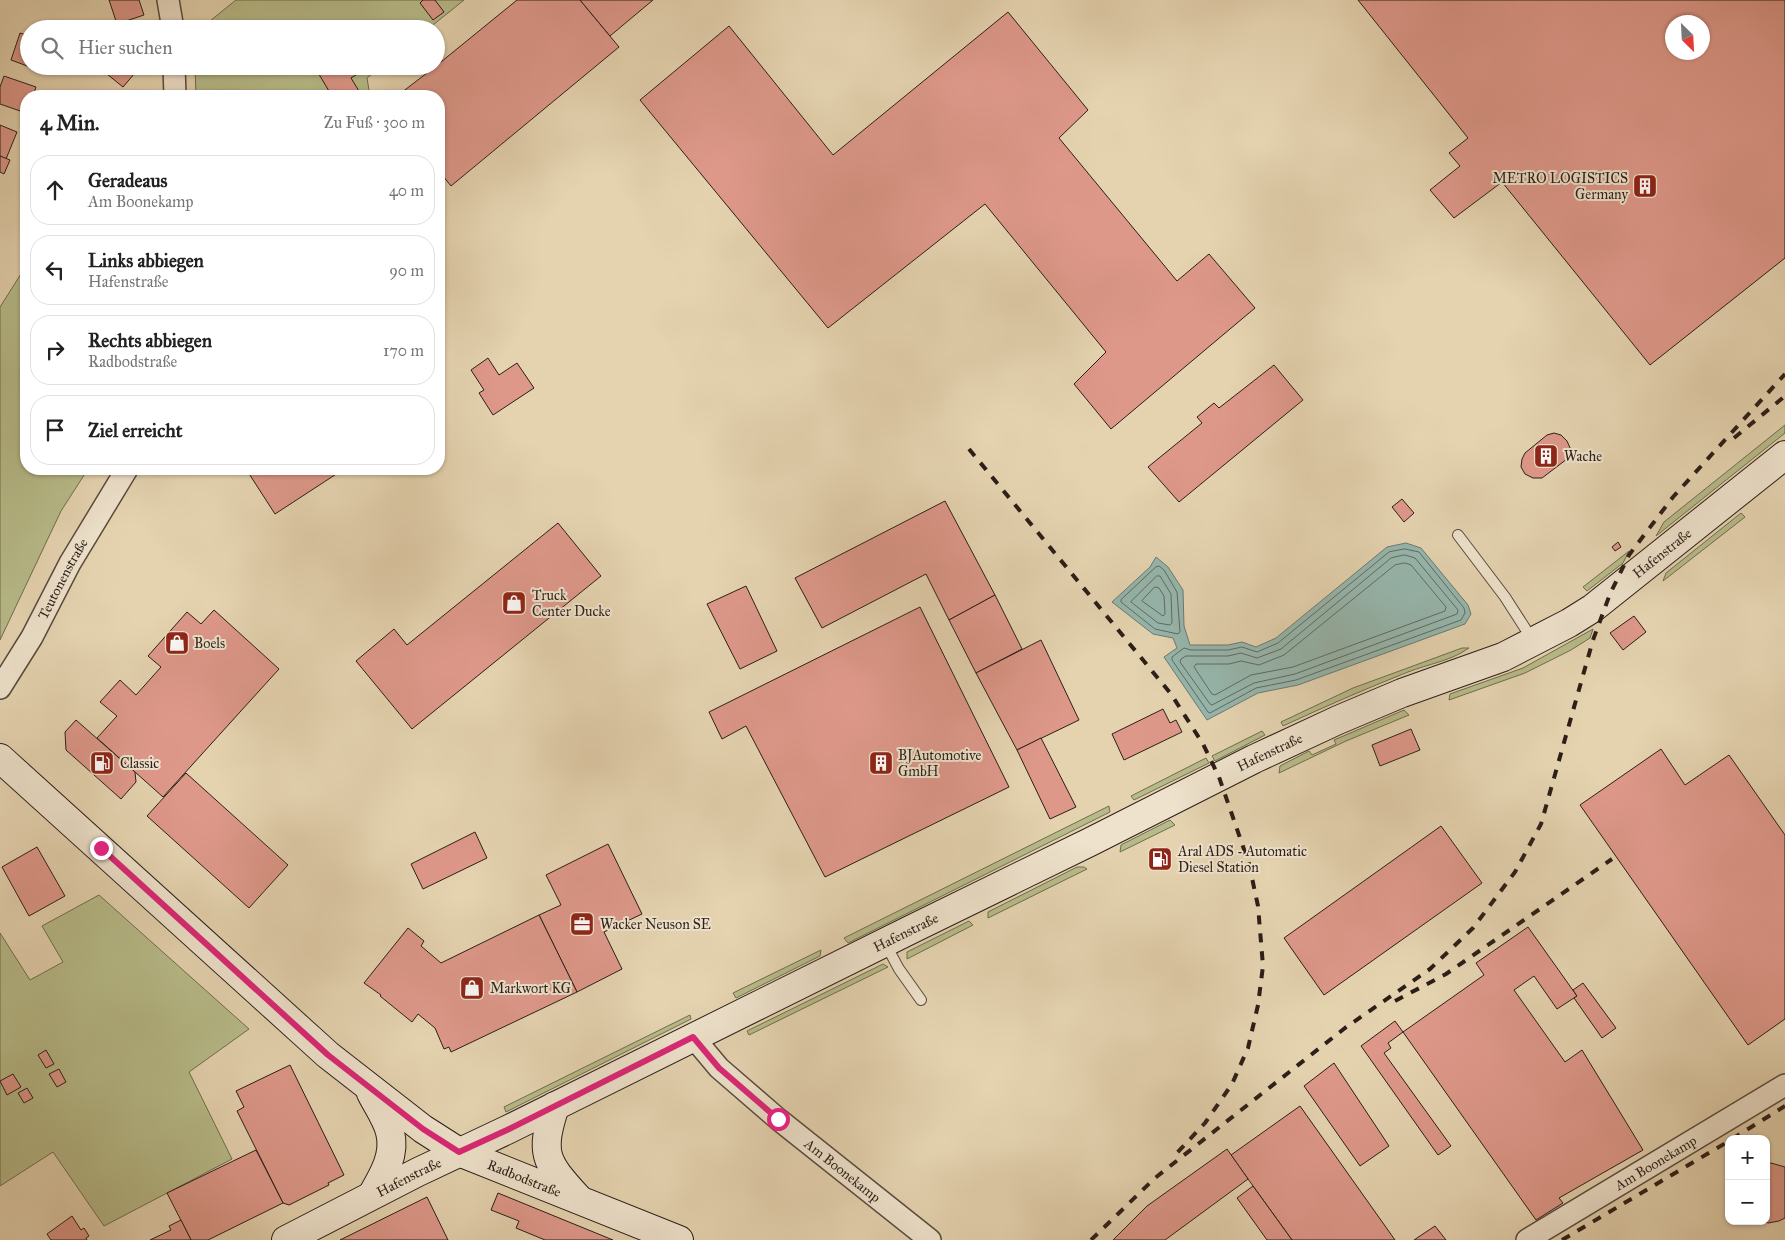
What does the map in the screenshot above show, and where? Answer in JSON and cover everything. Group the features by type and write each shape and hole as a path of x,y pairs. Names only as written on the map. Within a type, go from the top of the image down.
{"street":[{"path":"168,0 171,20"},
{"path":"174,75 175,90"},
{"name":"Hafenstraße","path":"286,1240 372,1195 1090,842 1274,749 1402,693 1478,667 1534,642 1592,608 1785,455"},
{"name":"Teutonenstraße","path":"0,688 32,637 70,563 122,475"},
{"name":"Radbodstraße","path":"0,758 328,1055 423,1129 459,1152 679,1240"},
{"name":"Am Boonekamp","path":"693,1037 719,1068 778,1119 930,1240"},
{"name":"Am Boonekamp","path":"1527,1240 1785,1085"},
{"path":"368,1087 390,1130 392,1139 386,1171 372,1195"},
{"path":"555,1106 547,1138 547,1156 558,1176 582,1202"}],"lane":[{"path":"1458,535 1505,597 1534,642"},
{"path":"884,942 899,969 921,1000"}],"green space":[{"path":"236,0 464,0 439,20 211,20"},
{"path":"195,75 371,75 367,78 369,90 196,90"},
{"path":"20,275 20,475 84,475 61,511 0,640 0,307"},
{"path":"1785,425 1785,433 1656,536 1664,522"},
{"path":"1741,513 1745,517 1663,581 1666,573"},
{"path":"1629,551 1623,563 1587,591 1583,587"},
{"path":"1593,629 1590,638 1571,650 1525,673 1449,700 1450,694 1523,668"},
{"path":"1462,648 1469,648 1455,656 1392,678 1283,726 1281,722 1353,688"},
{"path":"1404,710 1409,715 1346,741 1279,773 1280,766 1309,751 1312,755 1336,744 1334,740"},
{"path":"1262,731 1265,735 1215,761 1212,756"},
{"path":"1206,758 1209,763 1134,800 1131,796"},
{"path":"1109,806 1110,812 848,943 844,938"},
{"path":"1170,820 1175,825 1120,852 1121,845"},
{"path":"1077,867 1087,869 988,918 988,912"},
{"path":"99,895 249,1029 189,1072 232,1159 104,1226 53,1152 0,1186 0,933 30,980 63,962 42,926"},
{"path":"969,921 973,925 907,959 907,952"},
{"path":"821,950 820,956 736,998 733,993"},
{"path":"883,964 888,967 749,1035 747,1031"},
{"path":"690,1015 691,1019 506,1112 504,1107"}],"water":[{"path":"1406,543 1421,548 1468,605 1471,614 1465,624 1298,685 1258,693 1207,720 1164,657 1177,648 1173,638 1153,634 1112,602 1150,567 1156,557 1168,567 1183,590 1184,626 1190,645 1228,645 1242,642 1256,647 1276,638 1387,547"}],"building":[{"path":"109,0 139,0 144,15 129,20 116,20"},
{"path":"423,0 435,0 444,12 433,20 420,3"},
{"path":"517,0 580,0 619,47 451,186 445,178 445,90 405,90 424,75 445,75 445,59"},
{"path":"580,0 653,0 610,36"},
{"name":"METRO LOGISTICS Germany","path":"1358,0 1785,0 1785,258 1650,365 1502,182 1454,218 1430,190 1460,166 1449,153 1468,138"},
{"path":"1008,12 1088,110 1059,138 1177,281 1209,254 1255,308 1111,429 1074,384 1106,352 985,204 828,328 640,100 729,26 833,155"},
{"path":"20,33 20,63 11,60"},
{"path":"108,75 133,75 123,87"},
{"path":"319,75 356,75 351,78 358,90 328,90"},
{"path":"4,76 36,87 35,90 20,90 20,111 0,104 0,87"},
{"path":"0,125 17,132 6,159 0,156"},
{"path":"0,156 10,160 4,174 0,172"},
{"path":"488,358 499,375 517,363 534,388 493,415 479,393 484,390 471,370"},
{"path":"1274,365 1303,400 1179,502 1148,467 1202,423 1197,417 1214,403 1219,408"},
{"name":"Wache","path":"1554,433 1561,435 1567,441 1571,450 1567,459 1542,478 1533,478 1525,474 1521,467 1525,453 1547,435"},
{"path":"250,475 335,475 275,514"},
{"path":"1402,499 1414,513 1404,522 1392,507"},
{"path":"945,501 995,595 949,620 926,574 822,628 795,578"},
{"name":"Truck Center Ducke","path":"558,523 601,576 412,729 356,661 394,629 407,645"},
{"path":"1618,542 1621,547 1615,551 1612,547"},
{"path":"746,586 777,651 740,669 707,604"},
{"path":"995,595 1022,649 976,673 949,620"},
{"name":"BJAutomotive GmbH","path":"920,607 1009,787 825,877 746,726 722,739 709,712"},
{"path":"214,610 279,669 163,797 97,738 117,716 100,702 120,680 136,695 161,667 148,656 187,612 201,624"},
{"path":"1634,616 1646,632 1623,650 1610,633"},
{"path":"1041,640 1079,720 1017,750 976,673"},
{"path":"1163,709 1170,723 1176,720 1182,732 1124,760 1112,734"},
{"path":"76,720 135,772 136,782 121,799 66,750 65,732"},
{"path":"1411,729 1420,750 1380,766 1372,745"},
{"path":"1041,738 1076,807 1050,819 1017,750"},
{"path":"1661,749 1685,785 1729,755 1785,835 1785,1019 1748,1045 1580,805"},
{"path":"186,773 288,865 249,908 147,816"},
{"path":"1441,826 1482,883 1324,995 1284,938"},
{"path":"475,832 487,858 423,889 411,864"},
{"name":"Wacker Neuson SE","path":"608,844 642,914 604,932 622,969 577,992 539,915 561,905 546,875"},
{"path":"37,847 65,896 29,916 2,867"},
{"name":"Markwort KG","path":"539,915 577,992 451,1052 449,1047 444,1049 435,1028 418,1014 412,1022 364,983 408,928 424,941 421,946 441,963"},
{"path":"1528,927 1577,996 1557,1009 1534,976 1514,990 1565,1062 1582,1050 1643,1150 1559,1198 1563,1203 1536,1220 1403,1032 1484,975 1476,963"},
{"path":"1583,983 1616,1028 1602,1038 1574,998 1577,996 1573,990"},
{"path":"1395,1021 1403,1032 1388,1043 1391,1048 1384,1053 1451,1146 1438,1155 1361,1046"},
{"path":"46,1050 54,1064 46,1068 38,1055"},
{"path":"1334,1063 1389,1146 1360,1166 1304,1086"},
{"path":"290,1065 344,1175 328,1183 329,1185 289,1205 283,1203 237,1111 244,1107 236,1091"},
{"path":"59,1069 66,1082 57,1087 49,1074"},
{"path":"13,1074 21,1087 7,1095 0,1081"},
{"path":"27,1088 33,1098 24,1103 18,1093"},
{"path":"1300,1106 1395,1240 1292,1240 1248,1179 1231,1155"},
{"path":"1227,1149 1248,1179 1165,1240 1113,1240 1147,1206"},
{"path":"256,1150 283,1203 208,1240 191,1240 167,1193"},
{"path":"1770,1163 1785,1167 1785,1218 1770,1223 1770,1180"},
{"path":"1253,1186 1292,1240 1267,1240 1237,1198"},
{"path":"498,1193 613,1240 545,1240 516,1228 519,1221 491,1210"},
{"path":"427,1197 448,1240 340,1240"},
{"path":"72,1216 81,1230 84,1228 89,1236 86,1238 87,1240 51,1240 47,1234"},
{"path":"181,1220 191,1240 150,1240 171,1230 169,1226"},
{"path":"1435,1226 1446,1240 1414,1240"}],"railway":[{"path":"1091,1240 1155,1178 1345,1028 1430,969 1473,928 1515,872 1541,824 1593,640 1610,594 1629,555 1673,497 1785,374"},
{"path":"1734,438 1785,396"},
{"path":"969,449 1171,694 1203,744 1219,777 1249,864 1258,906 1263,966 1258,1005 1248,1048 1232,1084 1205,1123 1176,1154"},
{"path":"1395,1001 1446,974 1612,859"},
{"path":"1738,1135 1785,1106"},
{"path":"1562,1240 1725,1143"}],"place":[{"name":"METRO LOGISTICS Germany","path":"1645,186"},
{"name":"Wache","path":"1546,456"},
{"name":"Truck Center Ducke","path":"514,603"},
{"name":"Boels","path":"177,643"},
{"name":"Classic","path":"102,763"},
{"name":"BJAutomotive GmbH","path":"881,763"},
{"name":"Aral ADS - Automatic Diesel Station","path":"1160,859"},
{"name":"Wacker Neuson SE","path":"582,924"},
{"name":"Markwort KG","path":"472,988"}],"route":[{"path":"101,848 328,1055 423,1129 459,1152 693,1037 719,1068 778,1119"}]}
